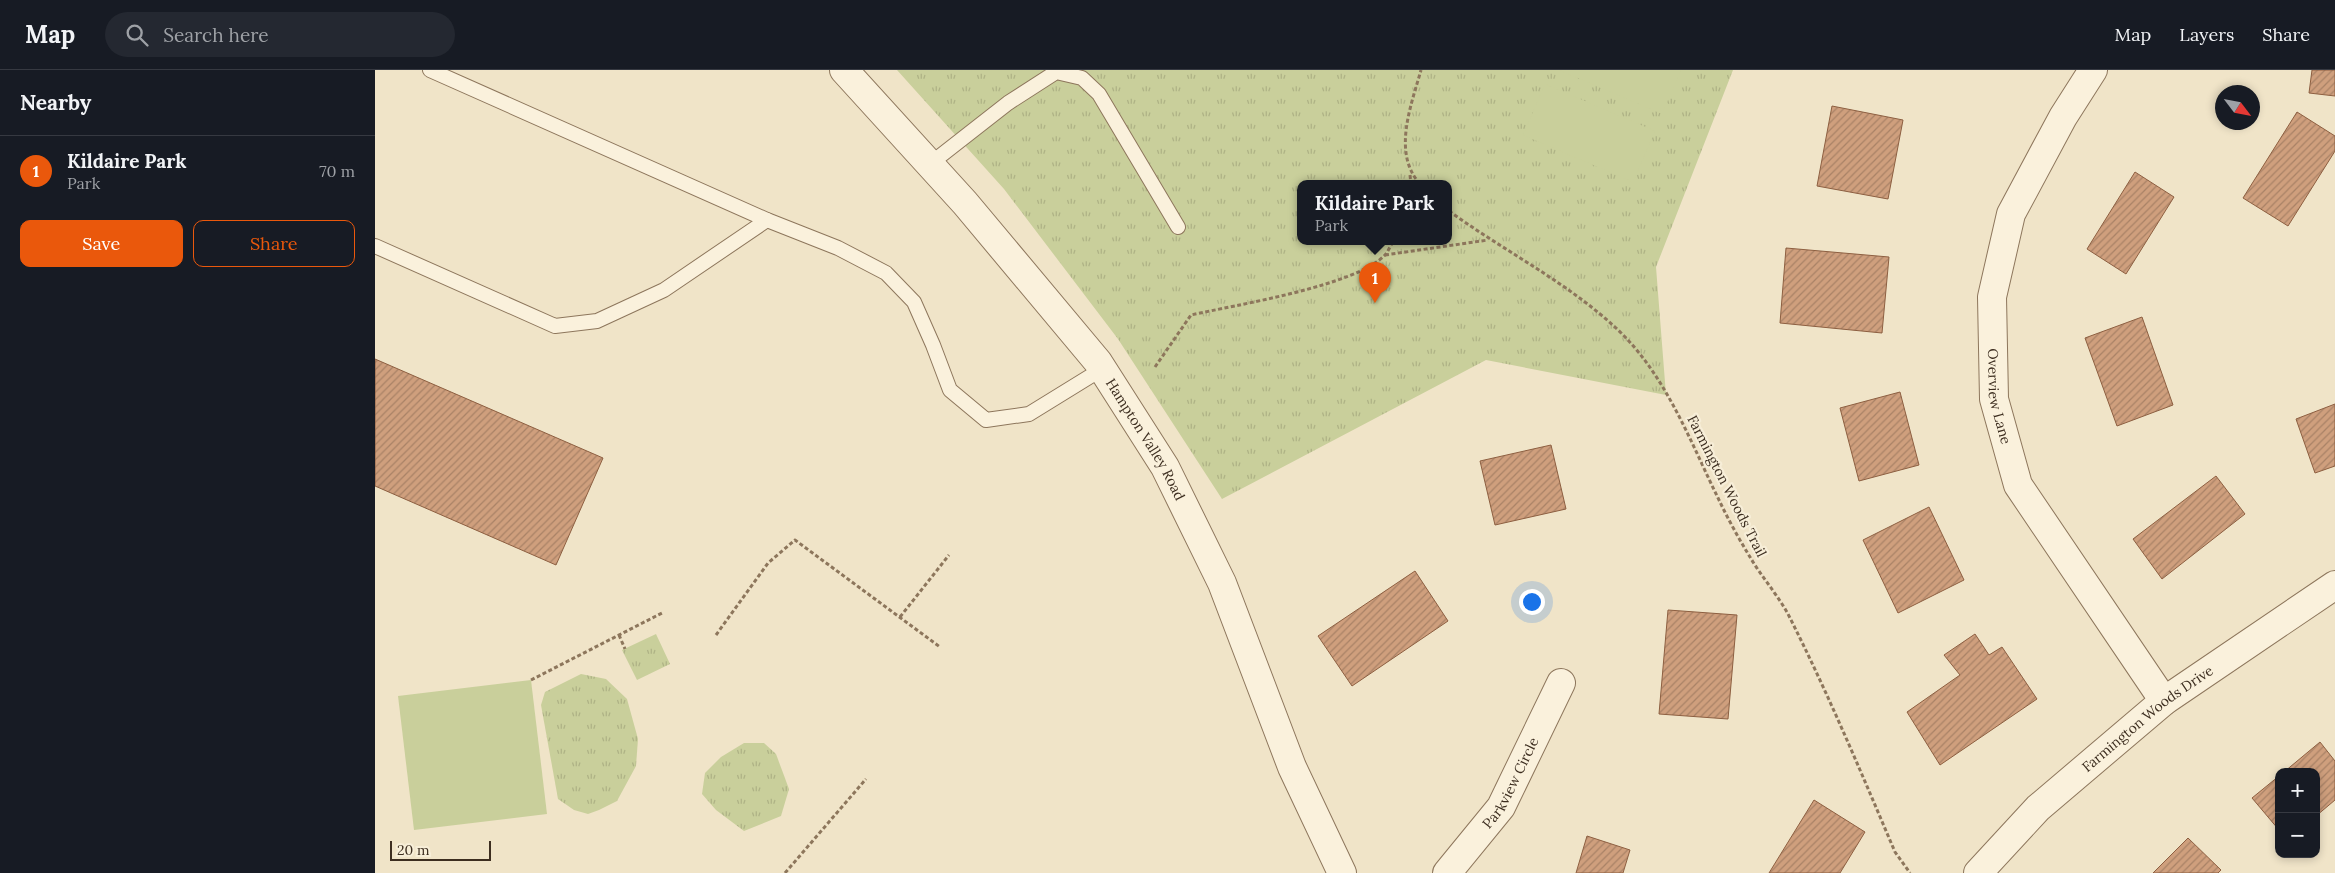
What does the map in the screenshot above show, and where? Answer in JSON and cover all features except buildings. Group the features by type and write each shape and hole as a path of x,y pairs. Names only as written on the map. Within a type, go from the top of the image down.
{"street":[{"name":"Hampton Valley Road","path":"844,70 988,231 1102,369 1165,467 1222,583 1292,767 1342,873"},
{"name":"Overview Lane","path":"2093,70 2063,117 2011,214 1992,297 1994,399 2018,485 2164,701"},
{"name":"Farmington Woods Drive","path":"1979,873 2038,808 2164,701 2335,585"},
{"name":"Parkview Circle","path":"1447,873 1501,806 1561,683"}],"lane":[{"path":"430,70 767,220 839,248 886,273 913,302 933,344 950,390 986,420 1029,414 1102,369"},
{"path":"930,164 1008,102 1056,72 1082,78 1099,94 1178,227"},
{"path":"375,246 555,326 597,321 665,290 767,220"}],"path":[{"path":"1411,180 1404,134 1421,70"},
{"path":"1410,173 1416,180"},
{"name":"Farmington Woods Trail","path":"1452,213 1489,240 1533,265 1591,307 1617,329 1653,369 1699,453 1719,500 1749,557 1787,612 1895,852 1910,873"},
{"path":"1385,255 1489,240"},
{"path":"1155,367 1191,315 1318,287 1364,270 1385,255 1391,245"},
{"path":"716,635 768,563 795,540 940,647"},
{"path":"900,617 949,555"},
{"path":"531,680 662,613"},
{"path":"619,635 625,648"},
{"path":"785,873 866,779"}],"green space":[{"path":"897,70 1733,70 1656,267 1666,395 1486,360 1222,499 1118,339 1004,189"},
{"path":"1559,70 1681,70 1662,114"},
{"path":"1545,84 1655,131 1633,182 1523,135"},
{"path":"656,634 670,664 637,680 622,650"},
{"path":"581,674 606,679 627,699 638,739 636,766 617,801 588,814 574,810 558,799 541,705 545,692"},
{"path":"531,680 547,814 414,830 398,696"},
{"path":"744,743 764,743 776,754 789,789 781,816 744,831 716,810 702,794 705,773 721,757"}],"place":[{"name":"Kildaire Park","path":"1375,303"}]}
